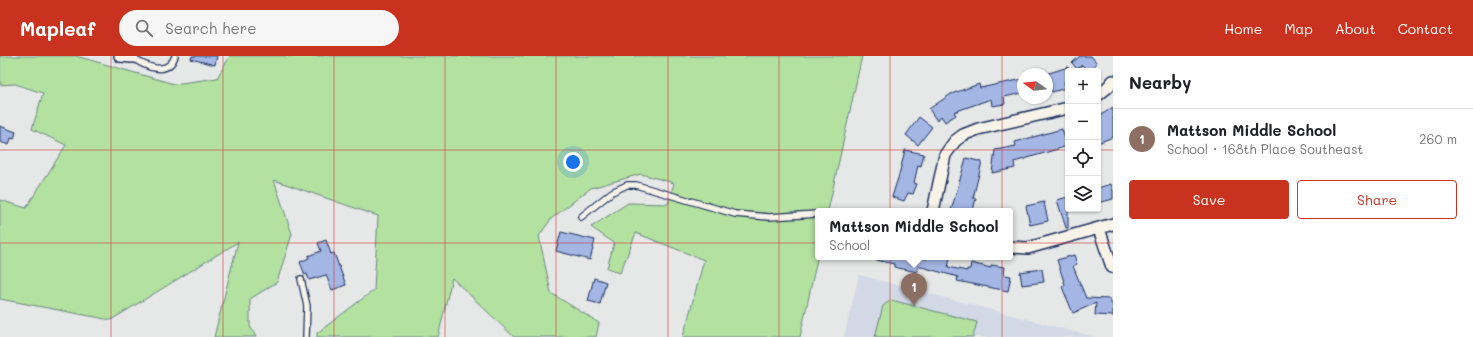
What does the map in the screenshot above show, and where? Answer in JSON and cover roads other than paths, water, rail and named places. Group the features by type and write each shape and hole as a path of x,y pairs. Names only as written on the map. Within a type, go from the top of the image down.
{"street":[{"path":"120,56 132,57"},
{"path":"1101,92 1113,81"},
{"path":"933,208 946,155 955,141 963,135 978,129 1065,109"},
{"path":"1013,247 1028,248 1113,224"},
{"path":"1099,229 1112,266"}],"lane":[{"path":"132,57 148,67 158,68 167,67 173,62 175,56"},
{"path":"581,217 612,192 627,185 636,185 735,214 769,217 815,214"},
{"path":"301,279 307,306 306,337"}],"place":[{"name":"Mattson Middle School","path":"914,306"}]}
